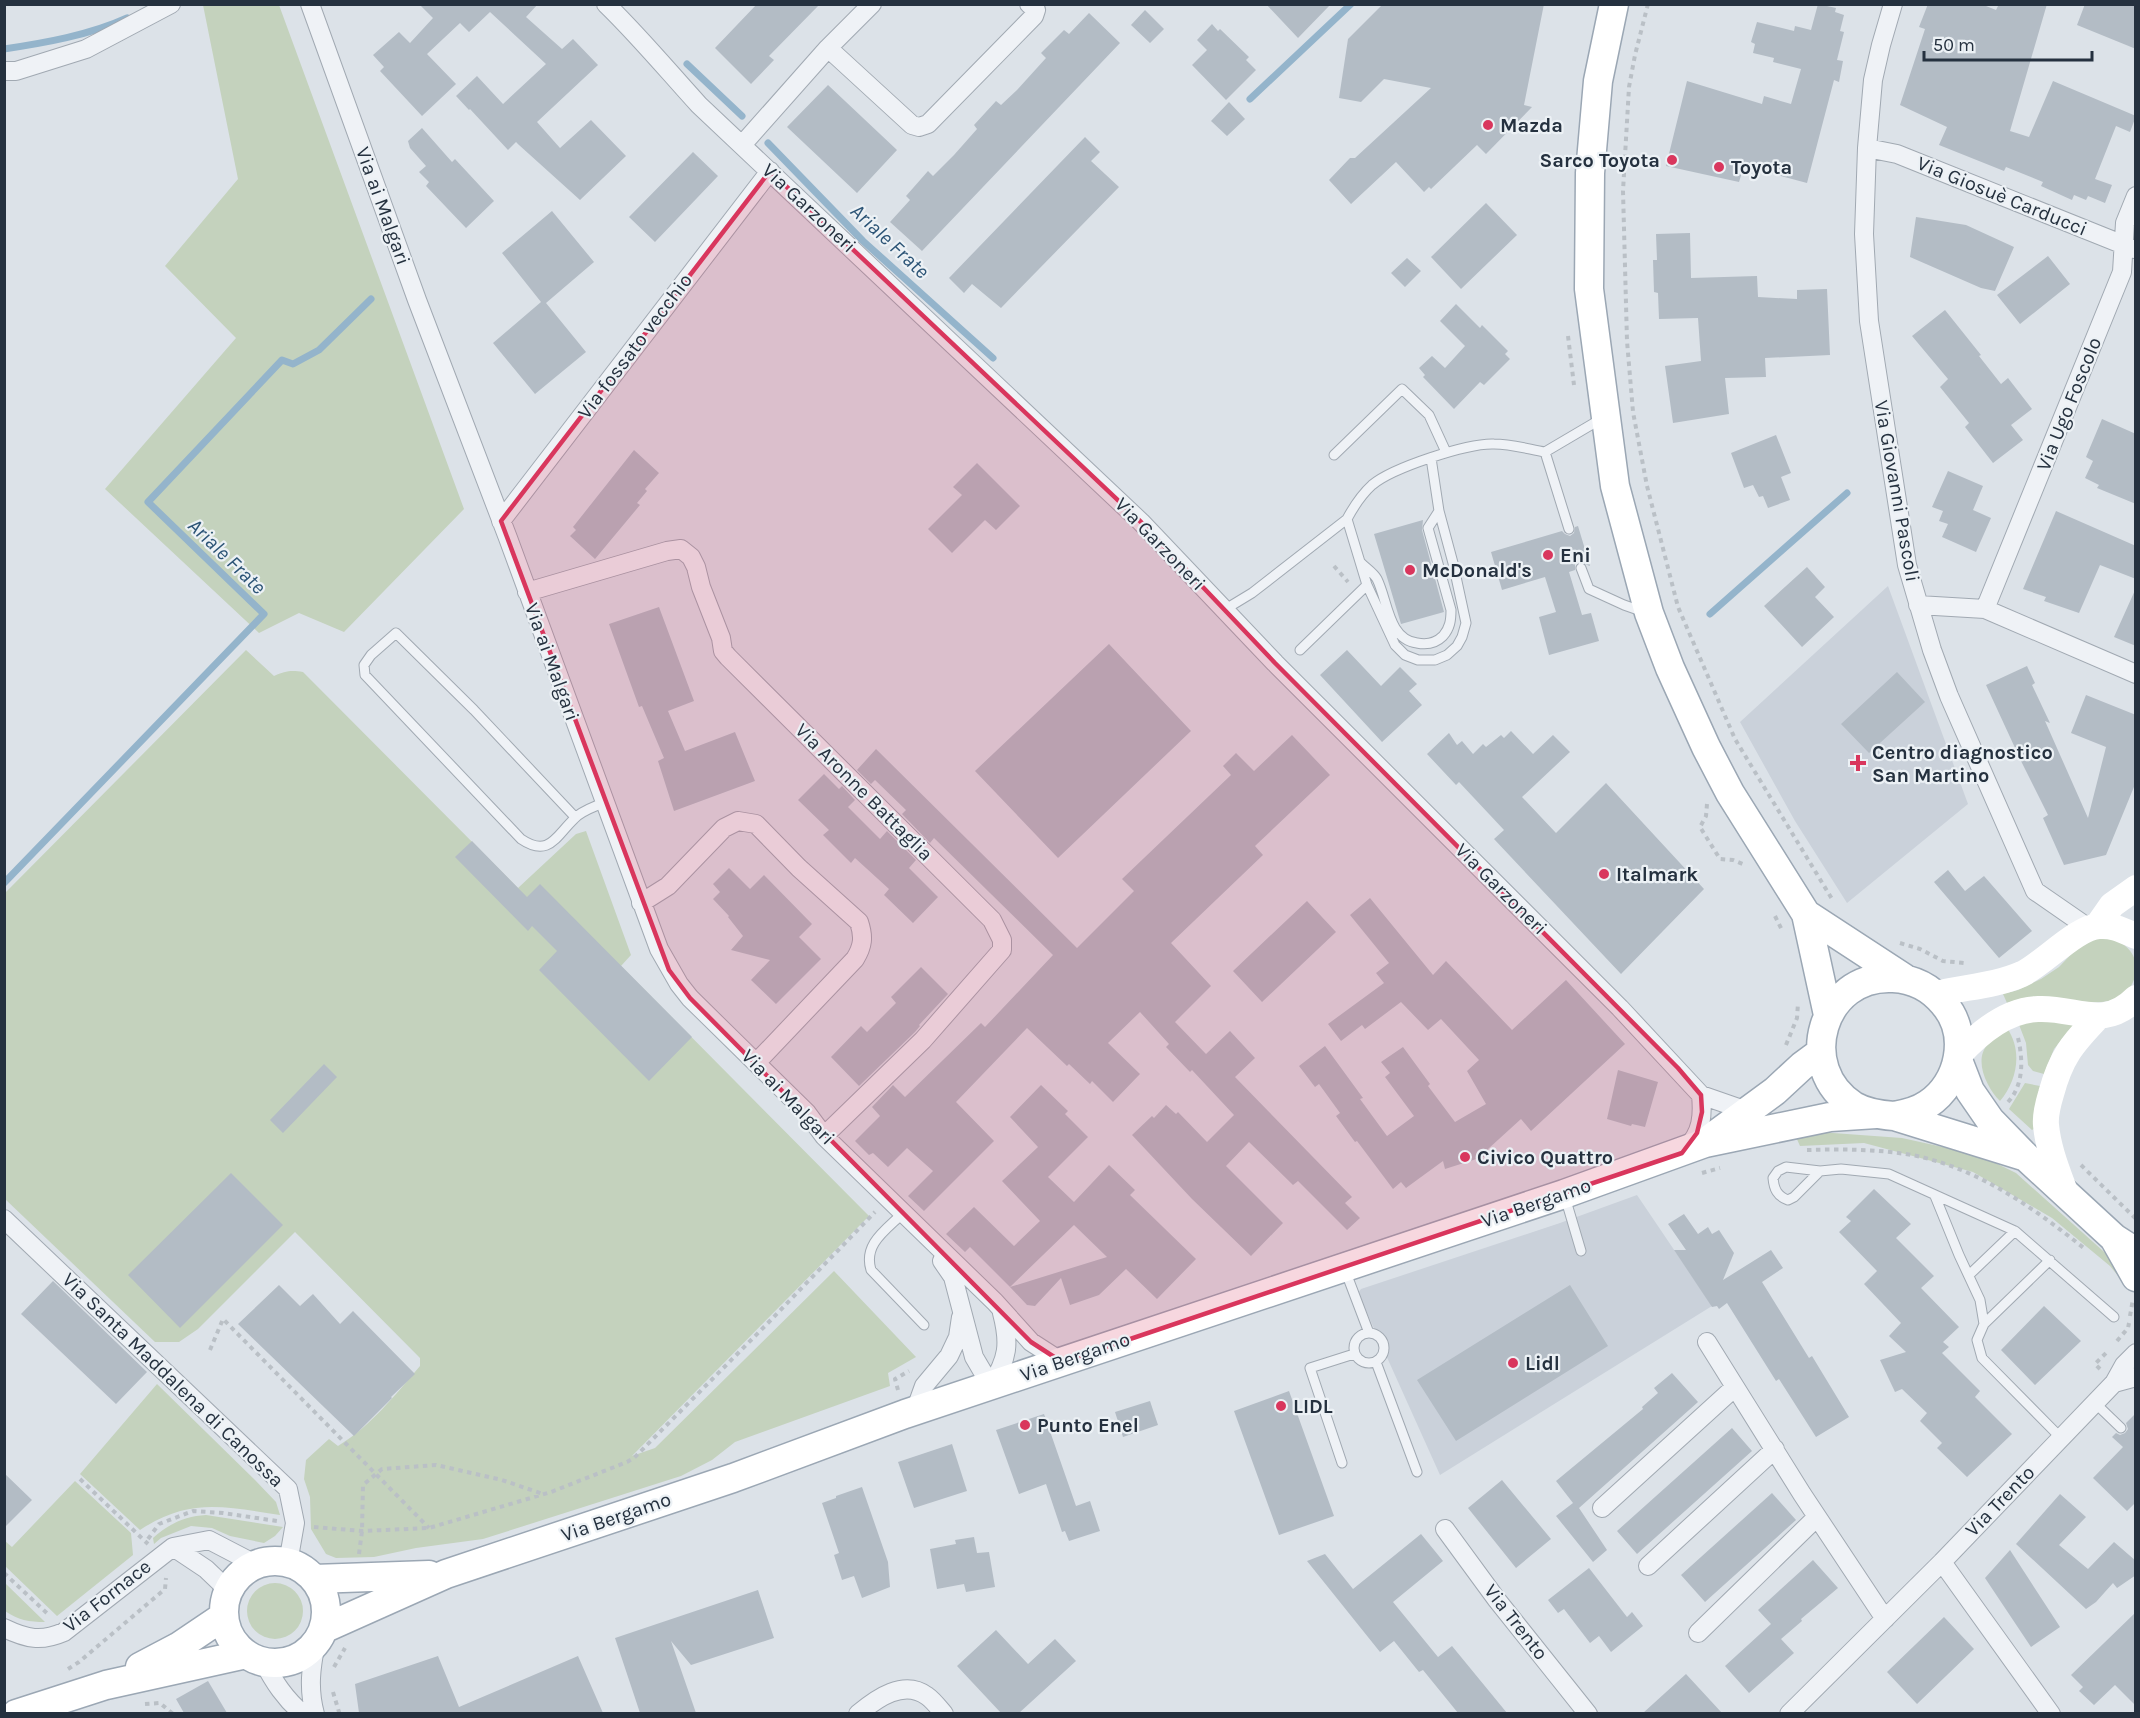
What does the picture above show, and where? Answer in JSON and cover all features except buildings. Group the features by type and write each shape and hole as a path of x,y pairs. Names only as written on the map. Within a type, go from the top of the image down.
{"main road":[{"path":"1614,4 1598,81 1590,173 1589,289 1615,486 1648,614 1670,668 1730,793 1806,914 1828,1015"},
{"path":"1806,914 1904,978 1921,984 1936,994 1947,1007 1955,1022 1959,1038 1958,1058 1952,1077 1942,1092 1928,1104 1912,1112 1885,1115"},
{"path":"1904,978 1881,977 1860,984 1841,997 1828,1015 1822,1033 1821,1052 1826,1074 1838,1092 1855,1106 2026,1157"},
{"name":"Via Bergamo","path":"1693,1148 1774,1091 1821,1052"},
{"path":"1958,1058 1970,1091 1983,1110 2026,1157 2125,1245 2136,1277"},
{"name":"Via Bergamo","path":"16,1713 106,1685 255,1657 278,1663 292,1659 305,1652 319,1636 446,1574 733,1478 842,1436 1564,1194 1693,1148 1830,1117 1885,1115"},
{"path":"255,1564 272,1561 288,1563 307,1572 314,1579 323,1594 326,1611 319,1636"},
{"name":"Via Bergamo","path":"106,1685 178,1647 226,1603 240,1575 255,1564"},
{"name":"Via Bergamo","path":"314,1579 446,1574"},
{"path":"226,1603 228,1630 235,1643 255,1657"}],"street":[{"path":"4,71 16,71 86,49 171,4"},
{"name":"Via ai Malgari","path":"310,4 417,300 659,950 690,998 807,1113 824,1136 1031,1341 1062,1362"},
{"name":"Via Garzoneri","path":"606,4 637,33 654,56 699,105 1141,522 1275,663 1620,1008 1701,1095 1747,1111"},
{"path":"742,145 828,48 872,4"},
{"path":"828,48 912,125 919,127 928,124 1034,16 1035,10 1029,4"},
{"name":"Via Giovanni Pascoli","path":"1893,4 1873,80 1867,148 1864,234 1869,321 1907,566 1949,696 2035,891 2094,927"},
{"name":"Via Giosuè Carducci","path":"1867,148 1897,154 2130,248"},
{"name":"Via fossato vecchio","path":"501,521 770,171"},
{"name":"Via Ugo Foscolo","path":"1985,609 2122,272 2130,248 2125,222 2136,196"},
{"name":"Via Aronne Battaglia","path":"527,592 667,551 681,549 692,557 701,588 721,638 723,651 728,657 992,920 1002,940 1002,950 923,1040 824,1136"},
{"path":"1918,605 1985,609 2136,674"},
{"path":"641,903 668,886 724,828 738,821 756,824 799,868 859,922 864,935 862,948 855,959 756,1063"},
{"path":"1936,994 1988,984 2023,973 2074,937 2094,927 2112,905 2136,888"},
{"path":"2094,927 2120,929 2136,936"},
{"path":"1958,1058 1986,1029 2007,1016 2036,1008 2063,1010 2098,1017 2112,1014 2136,998"},
{"path":"2065,1192 2052,1157 2045,1124 2047,1110 2059,1066 2071,1044 2098,1017"},
{"path":"1693,1148 1691,1144 1702,1123 1701,1095"},
{"name":"Via Santa Maddalena di Canossa","path":"4,1219 288,1489 296,1523 288,1563"},
{"name":"Via ai Malgari","path":"926,1237 953,1277 974,1357 991,1386"},
{"path":"991,1386 1003,1366 1008,1348 1007,1329 1002,1311"},
{"name":"Via ai Malgari","path":"915,1412 924,1386 950,1356 958,1337 962,1312"},
{"path":"1707,1342 1885,1619"},
{"name":"Via Trento","path":"2114,1383 2124,1365 2136,1353"},
{"name":"Via Trento","path":"1790,1713 1942,1562 2094,1402 2114,1383 2136,1377"},
{"path":"1602,1508 1735,1387"},
{"path":"1648,1566 1774,1449"},
{"path":"1698,1633 1818,1517"},
{"name":"Via Trento","path":"1445,1529 1497,1600 1588,1713"},
{"name":"Via Fornace","path":"4,1628 19,1635 37,1639 50,1638 64,1632 173,1547 208,1540 255,1564"},
{"path":"173,1547 206,1569 226,1603"},
{"path":"1942,1562 2051,1713"},
{"path":"315,1713 310,1696 310,1672 319,1636"},
{"path":"255,1657 290,1703 303,1713"},
{"path":"858,1713 883,1695 909,1688 927,1696 944,1713"}],"lane":[{"path":"1334,455 1402,390 1429,415 1446,452"},
{"path":"1224,610 1252,593 1347,519 1358,500 1372,485 1391,473 1446,452 1493,444 1545,452 1606,416"},
{"path":"1545,452 1569,529"},
{"path":"1347,519 1367,585 1395,645 1405,655 1418,660 1435,660 1447,655 1457,646 1466,623 1464,607 1439,511 1431,458"},
{"path":"1361,563 1376,576 1392,622 1398,632 1410,642 1425,645 1438,641 1448,630 1451,618 1451,610 1428,528 1439,511"},
{"path":"1581,568 1589,589 1648,614"},
{"path":"1300,650 1367,585"},
{"path":"575,817 474,710 396,633 363,665 365,675 521,839 531,846 543,846 556,840 575,817 603,803"},
{"path":"1820,1171 1794,1197 1788,1200 1780,1197 1774,1188 1773,1178 1778,1170 1786,1167 1889,1174 2015,1231 2114,1317"},
{"path":"1564,1194 1581,1251"},
{"path":"1935,1196 1980,1300 1984,1324"},
{"path":"902,1214 871,1246 869,1262 871,1270 924,1325"},
{"path":"1969,1275 2015,1231"},
{"path":"2050,1260 1984,1324 1977,1340 1982,1358 2061,1438"},
{"path":"1344,1267 1369,1333"},
{"path":"1369,1333 1379,1337 1384,1345 1382,1355 1376,1362 1362,1362 1354,1354 1354,1344 1360,1336 1369,1333"},
{"path":"1342,1463 1310,1368 1354,1354"},
{"path":"1376,1362 1416,1472"},
{"path":"2094,1402 2121,1428"}],"path":[{"path":"1648,4 1629,87 1623,191 1627,341 1633,412 1647,486 1678,607 1735,739 1833,902"},
{"path":"1334,566 1358,594"},
{"path":"1893,941 1920,949 1943,961 1974,963 1988,984"},
{"path":"2074,1158 2136,1219"},
{"path":"210,1350 223,1319 429,1527 543,1494 634,1458 875,1212"},
{"path":"358,1560 362,1530 363,1485 382,1468 436,1465 502,1480 543,1494"},
{"path":"80,1479 147,1541"},
{"path":"61,1673 79,1662 165,1589 166,1569"},
{"path":"4,1573 54,1621"},
{"path":"138,1704 160,1703 173,1713"}],"highlighted area":[{"path":"770,171 1141,522 1275,663 1678,1068 1701,1095 1702,1112 1697,1133 1682,1153 1062,1362 1031,1342 690,998 669,970 501,521"}],"shaded area":[{"name":"Centro diagnostico San Martino","path":"1888,586 1968,804 1847,903 1795,821 1740,722"},
{"path":"1637,1195 1712,1306 1440,1475 1358,1293 1361,1289"}],"green space":[{"path":"203,5 279,5 464,509 344,632 299,613 259,633 105,489 236,338 165,266 238,179"},
{"path":"246,650 274,676 288,671 303,672 518,888 576,834 586,831 631,955 621,966 869,1216 632,1456 655,1448 834,1271 916,1357 888,1373 890,1386 735,1442 712,1460 681,1476 483,1539 416,1548 374,1557 336,1558 326,1554 311,1529 310,1497 304,1479 306,1460 329,1439 338,1446 361,1429 420,1366 420,1358 295,1232 198,1329 179,1342 155,1342 5,1199 5,893"},
{"path":"2108,936 2128,948 2136,963 2135,977 2127,992 2106,1002 2034,997 2007,1003 2003,994 2041,979 2059,967 2082,943"},
{"path":"2030,1020 2076,1022 2054,1049 2044,1074 2033,1071 2028,1065 2026,1043 2018,1022"},
{"path":"2007,1028 2015,1046 2016,1066 2011,1084 2000,1101 1984,1074 1982,1058 1988,1044"},
{"path":"2025,1083 2040,1086 2035,1128 2032,1130 2009,1109"},
{"path":"1819,1132 1902,1138 1979,1155 2016,1173 2112,1259 2122,1274 2119,1277 2110,1266 2052,1218 1973,1172 1864,1143 1800,1146 1796,1137"},
{"path":"157,1384 276,1502 280,1515 208,1507 175,1513 140,1530 80,1474"},
{"path":"75,1481 131,1533 133,1555 57,1616 5,1566 5,1541 12,1547"},
{"path":"206,1515 283,1527 264,1543 230,1536 212,1528 191,1526 161,1538 154,1544 153,1538 171,1525 191,1517"},
{"path":"5,1583 45,1622 24,1620 5,1611"},
{"path":"269,1583 281,1583 291,1587 299,1595 303,1611 299,1627 291,1635 281,1639 269,1639 259,1635 251,1627 247,1617 247,1605 251,1595 259,1587"}],"waterway":[{"path":"1250,99 1351,4"},
{"path":"4,49 82,34 127,18"},
{"name":"Ariale Frate","path":"687,64 742,116"},
{"name":"Ariale Frate","path":"768,143 863,241 993,358"},
{"name":"Ariale Frate","path":"4,883 264,614 148,502 282,360 293,364 319,350 371,299"},
{"path":"1710,614 1847,493"}],"place":[{"name":"Mazda","path":"1488,125"},
{"name":"Sarco Toyota","path":"1672,160"},
{"name":"Toyota","path":"1719,167"},
{"name":"Eni","path":"1548,555"},
{"name":"McDonald's","path":"1410,570"},
{"name":"Centro diagnostico San Martino","path":"1858,763"},
{"name":"Italmark","path":"1604,874"},
{"name":"Civico Quattro","path":"1465,1157"},
{"name":"Lidl","path":"1513,1363"},
{"name":"LIDL","path":"1281,1406"},
{"name":"Punto Enel","path":"1025,1425"}]}
